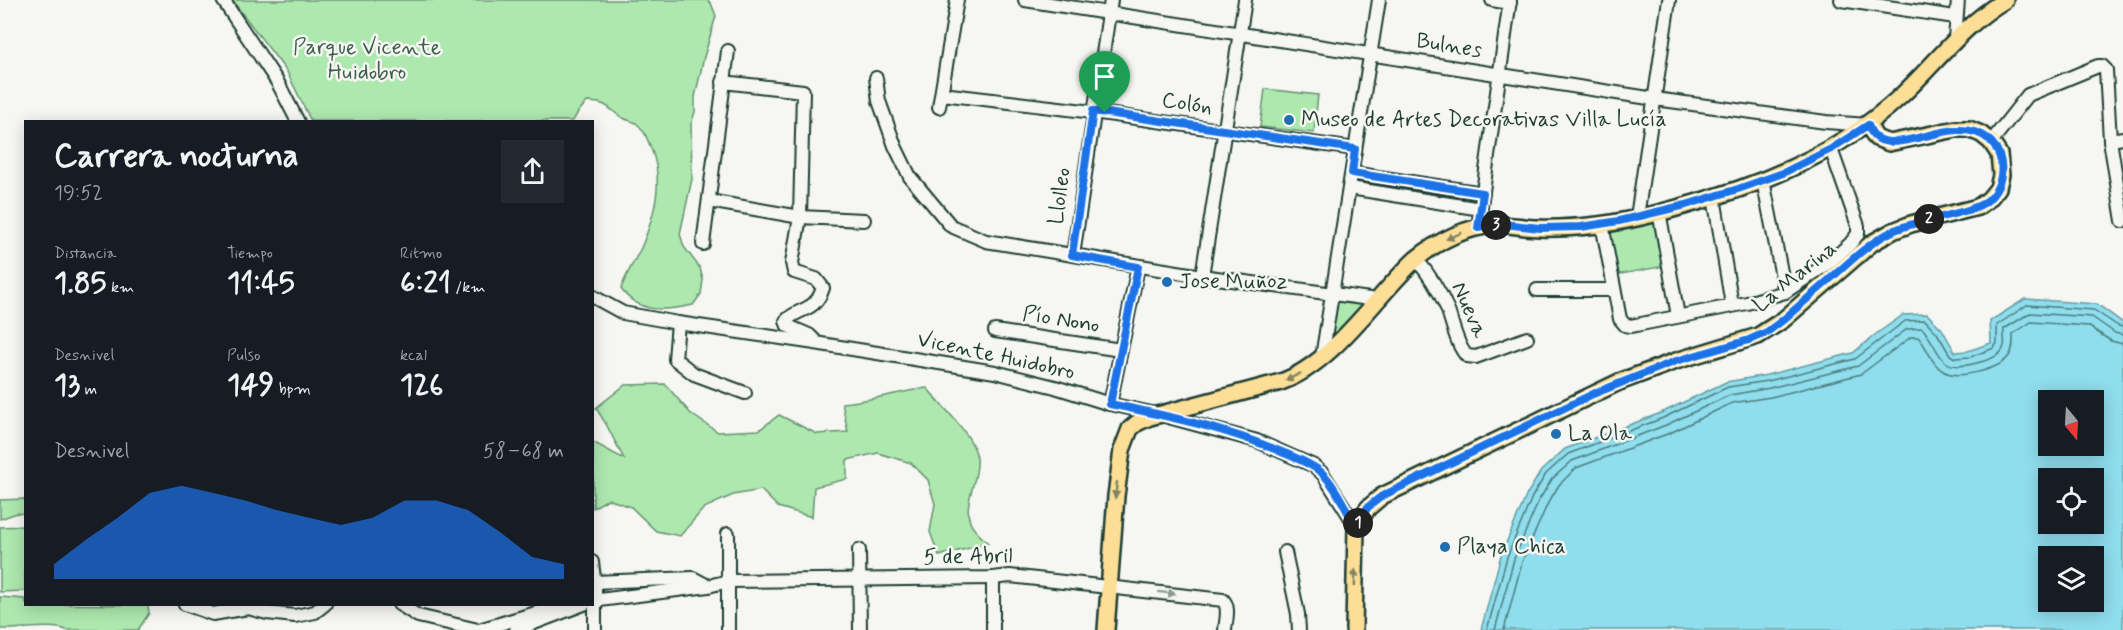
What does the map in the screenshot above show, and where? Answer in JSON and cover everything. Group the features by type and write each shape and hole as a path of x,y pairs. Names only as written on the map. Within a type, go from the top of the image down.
{"main road":[{"path":"1106,630 1116,496 1122,450 1127,433 1143,419 1281,382 1298,375 1322,357 1416,259 1442,241 1478,228 1503,224 1560,228 1602,224 1637,217 1714,197 1803,164 1868,125 1920,78 1955,39 1980,16 2006,0"},
{"path":"1868,125 1876,138 1890,143 1962,129 1975,131 1991,142"},
{"name":"La Marina","path":"1356,526 1368,507 1382,496 1593,394 1645,372 1749,340 1767,332 1872,243 1893,231 1911,224 1978,207 1998,188 2001,175 1999,154 1991,142"},
{"path":"1354,630 1356,526"}],"street":[{"path":"223,0 278,83 297,120"},
{"path":"939,107 957,0"},
{"name":"Bulnes","path":"1025,0 1655,99 1826,122 1868,125"},
{"name":"Llolleo","path":"1072,255 1110,0"},
{"path":"1202,276 1245,0"},
{"path":"1322,357 1379,0"},
{"path":"1478,228 1510,2 1492,0"},
{"path":"1637,217 1669,0"},
{"path":"1841,0 1955,17"},
{"path":"1955,39 1958,0"},
{"path":"703,244 728,51"},
{"path":"1991,142 2028,94 2100,66 2106,70 2110,140 2123,221"},
{"path":"876,78 879,101 895,146 910,177 951,226 986,241 1138,267 1377,300"},
{"path":"723,82 803,91 800,217 792,263 794,272 816,279 823,288 821,296 814,303 800,313 790,315 786,321 788,326 808,334 815,343"},
{"name":"Colón","path":"942,94 1093,111 1355,149"},
{"path":"2110,140 2123,138"},
{"path":"1602,224 1620,319 1624,325 1631,326 1785,292 1830,262 1858,234 1858,226 1831,149"},
{"path":"1352,173 1483,193"},
{"path":"1763,180 1785,292"},
{"path":"1350,188 1481,209"},
{"path":"1714,197 1732,305"},
{"path":"709,201 800,217 864,220"},
{"path":"1659,211 1678,316"},
{"name":"Nueva","path":"1416,259 1440,294 1454,326 1460,349 1467,356 1476,357 1527,338"},
{"path":"1110,404 1138,267"},
{"path":"1537,290 1614,290"},
{"name":"Vicente Huidobro","path":"594,297 623,313 995,372 1257,441 1314,466 1333,487 1356,526"},
{"path":"678,323 675,359 694,374 745,393"},
{"name":"Pío Nono","path":"995,331 1121,350"},
{"path":"728,534 728,630"},
{"path":"859,550 860,630"},
{"path":"1285,552 1298,614 1299,630"},
{"name":"5 de Abril","path":"594,602 729,581 1010,576 1223,600 1226,604 1225,630"},
{"name":"5 de Abril","path":"594,582 693,578 708,586"},
{"path":"993,578 993,630"},
{"path":"191,606 213,614 248,608 295,616 315,612 322,606"},
{"path":"402,606 418,616 478,630 559,606"},
{"name":"5 de Abril","path":"516,630 580,606"},
{"path":"592,606 595,630"}],"green space":[{"name":"Parque Vicente Huidobro","path":"232,0 707,0 711,3 716,16 695,97 695,112 691,124 692,179 680,234 684,247 700,268 703,280 701,294 693,305 673,309 654,309 636,303 621,289 646,236 653,212 657,187 656,163 644,132 639,126 604,105 587,102 574,120 311,120 287,72"},
{"path":"1265,89 1318,95 1314,133 1260,127"},
{"path":"1657,221 1665,266 1616,275 1606,231"},
{"path":"1337,301 1369,304 1328,347"},
{"path":"665,384 691,414 718,432 759,430 779,415 817,434 848,432 842,403 927,388 949,412 971,441 975,451 977,467 968,514 973,527 988,543 939,556 930,532 935,504 928,480 911,463 878,453 847,460 847,479 814,487 812,517 778,507 761,490 733,495 704,508 680,536 656,531 631,507 608,499 594,507 594,443 624,459 596,408 625,385"},
{"path":"24,499 24,514 17,513 0,519 0,500"},
{"path":"24,526 24,591 0,592 0,527"},
{"path":"0,597 24,599 24,606 148,606 149,613 138,630 66,630 44,627 0,629"}],"water":[{"path":"2025,299 2097,304 2123,323 2123,630 1481,630 1501,555 1527,494 1541,471 1565,449 1661,413 1726,382 1767,375 1853,353 1903,315 1927,314 1942,329 1955,352 1968,351 1991,343 1990,321"}],"place":[{"name":"Museo de Artes Decorativas Villa Lucía","path":"1289,120"},
{"name":"Jose Muñoz","path":"1167,282"},
{"name":"La Ola","path":"1556,434"},
{"name":"Playa Chica","path":"1445,547"}],"route":[{"path":"1093,111 1105,113 1355,149 1352,173 1483,193 1478,228 1503,224 1540,228 1581,227 1619,221 1686,205 1783,173 1831,149 1868,125 1876,138 1890,143 1956,129 1975,131 1986,137 1997,150 2002,168 1998,188 1984,203 1978,207 1911,224 1872,243 1767,332 1749,340 1707,351 1645,372 1593,394 1382,496 1368,507 1356,526 1333,487 1314,466 1257,441 1110,404 1138,267 1072,255 1093,111"}]}
